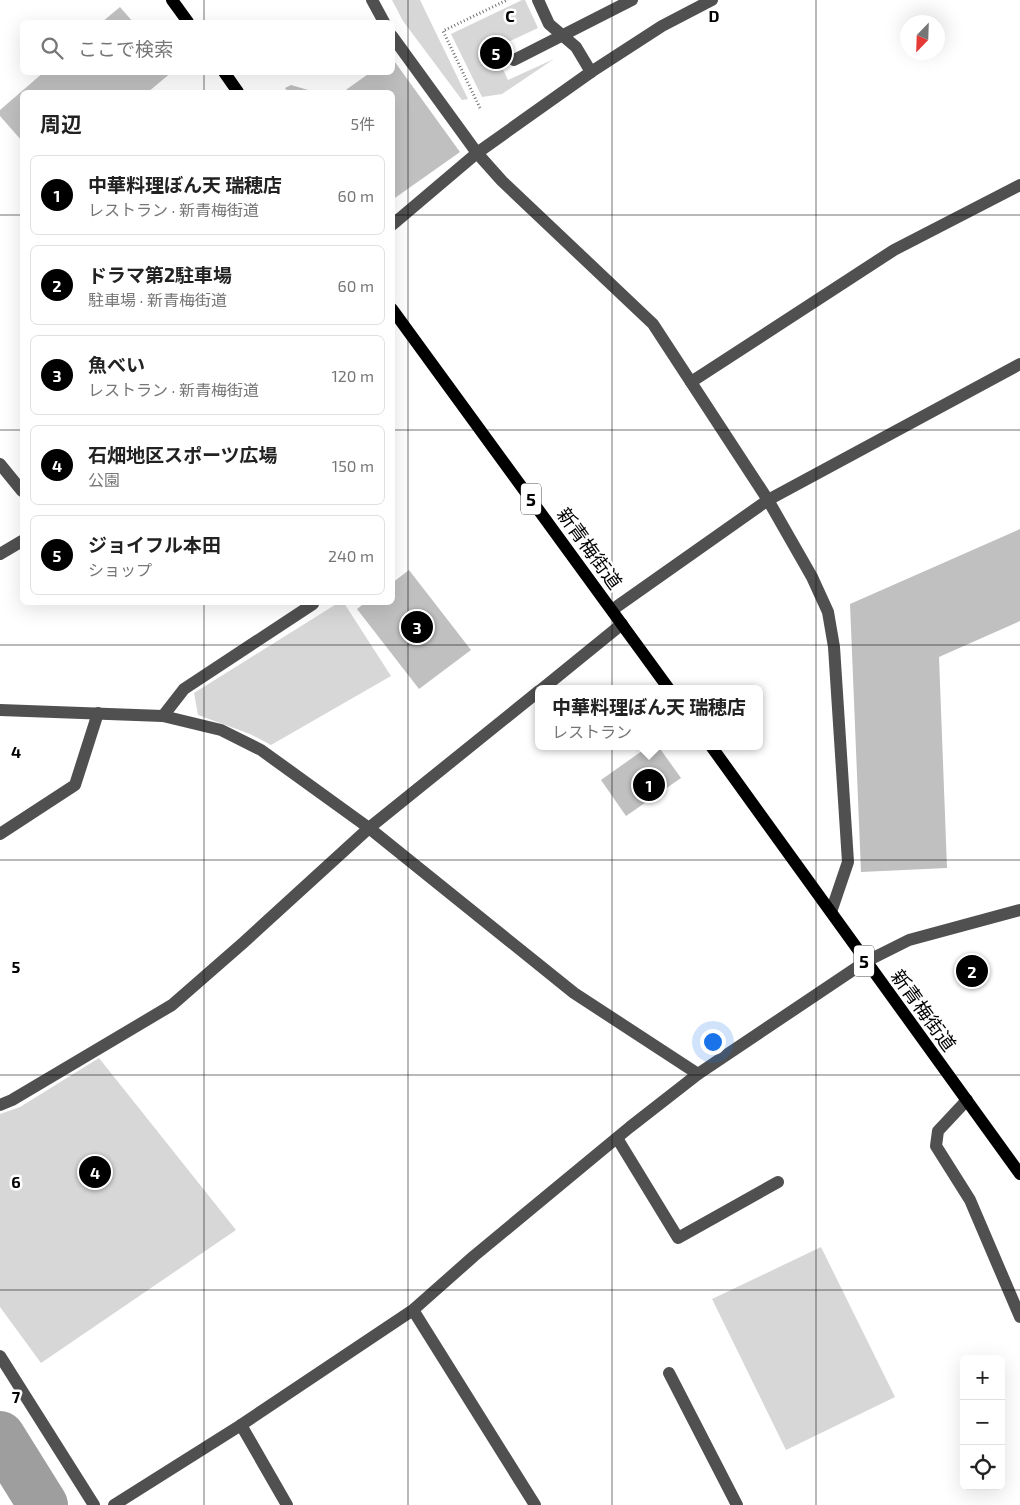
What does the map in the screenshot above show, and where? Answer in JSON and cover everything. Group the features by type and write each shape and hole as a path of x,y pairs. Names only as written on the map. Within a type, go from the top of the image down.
{"main road":[{"path":"172,0 187,20"},
{"path":"226,75 237,90"},
{"name":"新青梅街道","path":"395,313 666,685"},
{"name":"新青梅街道","path":"714,750 865,962 1020,1174"}],"street":[{"path":"372,0 383,20"},
{"path":"538,0 550,24 576,47 591,72"},
{"path":"514,60 632,0"},
{"path":"395,222 477,153 591,72 662,26 712,0"},
{"path":"395,40 477,153 502,181 653,324 768,500 812,577 828,612 834,647 848,862 831,912"},
{"path":"691,382 894,250 1020,185"},
{"path":"612,610 768,500 1020,364"},
{"path":"0,464 20,489"},
{"path":"0,554 20,542"},
{"path":"163,716 184,689 311,605"},
{"path":"546,685 622,624"},
{"path":"0,1104 12,1100 172,1005 369,828 535,694"},
{"path":"0,710 163,716 221,730 261,750 369,828 574,993 698,1074"},
{"path":"0,834 75,785 98,714"},
{"path":"114,1505 241,1425 413,1310 474,1256 698,1074 865,962 909,940 1020,910"},
{"path":"967,1100 938,1131 936,1146 970,1200 1020,1317"},
{"path":"617,1138 678,1238 778,1182"},
{"path":"413,1310 535,1505"},
{"path":"0,1356 94,1505"},
{"path":"669,1374 737,1505"},
{"path":"241,1425 287,1505"}],"path":[{"path":"480,108 442,31 507,0"}],"shaded area":[{"path":"392,0 420,0 468,99 462,100 403,21"},
{"path":"525,0 538,28 493,49 508,80 554,59 502,94 482,97 451,34"},
{"path":"335,605 345,605 391,676 271,745 250,734 198,715 194,693"},
{"path":"99,1058 236,1230 41,1363 0,1307 0,1114 20,1107"},
{"path":"821,1247 895,1397 786,1450 712,1299"}],"building":[{"path":"120,7 131,20 104,20"},
{"path":"395,62 460,152 395,198 395,90 346,90 367,75 395,75"},
{"path":"41,75 168,75 150,90 23,90"},
{"path":"291,85 308,90 286,90 285,88"},
{"path":"20,93 20,139 0,116 0,110"},
{"path":"1020,529 1020,621 939,657 947,868 861,872 850,604"},
{"path":"409,570 471,650 419,689 357,609 362,605 395,605 395,581"},
{"path":"643,750 661,750 681,778 626,816 601,780"}],"waterway":[{"path":"0,1436 43,1505"}],"place":[{"name":"ジョイフル本田","path":"496,53"},
{"name":"魚べい","path":"417,627"},
{"name":"中華料理ぼん天 瑞穂店","path":"649,785"},
{"name":"ドラマ第2駐車場","path":"972,971"},
{"name":"石畑地区スポーツ広場","path":"95,1172"}]}
